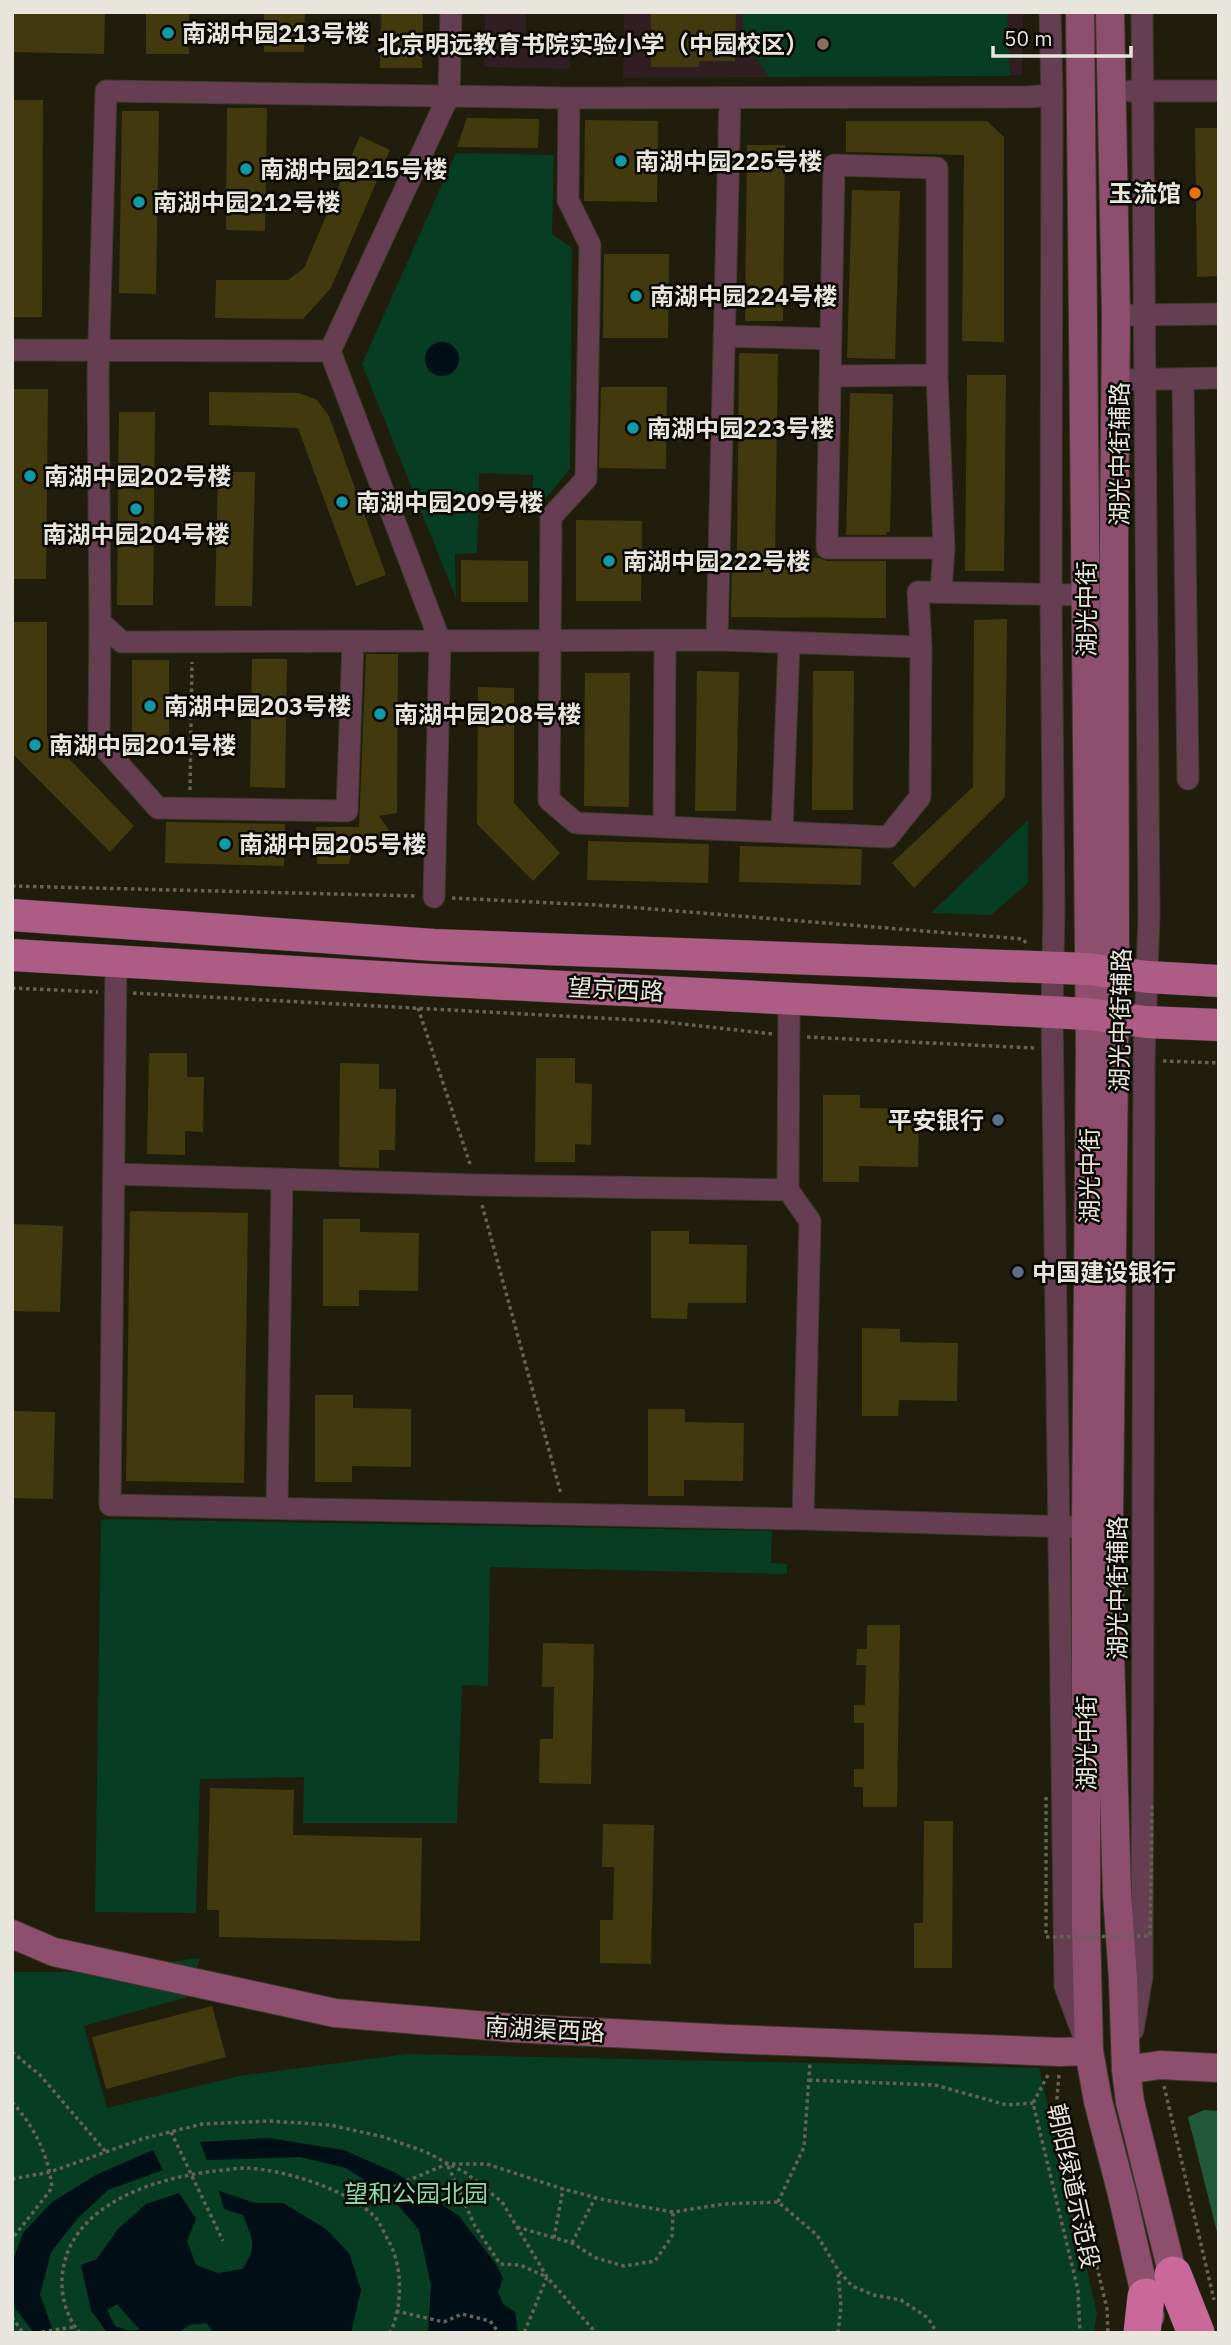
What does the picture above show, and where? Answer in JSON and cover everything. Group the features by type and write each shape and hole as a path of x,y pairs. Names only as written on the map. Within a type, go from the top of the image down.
{"highway":[{"path":"1142,2333 1159,2286 1206,2320"}],"main road":[{"name":"湖光中街","path":"1080,12 1086,595 1102,970"},
{"name":"湖光中街","path":"1110,12 1116,317 1114,537 1101,1016 1072,1527 1089,2050 1098,2101 1159,2286"},
{"name":"望京西路","path":"12,915 434,945 1102,970 1148,977 1219,981"},
{"name":"望京西路","path":"12,955 430,981 1101,1016 1146,1022 1219,1025"},
{"name":"湖光中街","path":"1101,1016 1110,1653 1117,1894 1126,2070 1159,2286 1154,2333"},
{"name":"南湖渠西路","path":"12,1934 54,1952 335,2013 512,2028 1060,2052 1089,2050"},
{"path":"1126,2070 1160,2066 1219,2068"},
{"path":"1159,2286 1186,2333"}],"street":[{"path":"434,897 440,641 330,351 449,95 451,12"},
{"path":"116,961 110,1505 277,1506 1072,1527 1052,1049 1054,910 1050,12"},
{"name":"湖光中街辅路","path":"1126,2070 1142,1977 1144,1061 1148,977 1142,12"},
{"path":"353,642 348,811 158,808 99,742 99,350 106,91 569,98 1052,95"},
{"path":"1111,91 1219,91"},
{"path":"569,98 568,200 590,245 586,480 551,517 549,800 576,823 888,837 920,797 921,647 918,592 1086,595"},
{"path":"717,640 730,98"},
{"path":"942,591 944,548 937,375 937,168 834,165 827,548 944,548"},
{"path":"1116,317 1145,314 1219,314"},
{"path":"724,336 831,339"},
{"path":"12,350 330,351"},
{"path":"831,376 937,375"},
{"path":"1115,380 1219,378"},
{"path":"1182,379 1188,779"},
{"path":"1114,537 1146,536"},
{"path":"100,622 122,642 717,640 921,647"},
{"path":"664,827 665,642"},
{"path":"782,832 789,644"},
{"path":"789,998 788,1190 810,1221 803,1519"},
{"path":"114,1174 477,1185 788,1190"},
{"path":"277,1506 282,1179"}],"path":[{"path":"189,808 192,642"},
{"path":"12,886 434,897 615,906 1023,939 1052,969"},
{"path":"12,988 656,1021 789,1036 1052,1049"},
{"path":"418,1008 477,1185 566,1513"},
{"path":"1144,1061 1219,1063"},
{"path":"1046,1797 1046,1937 1150,1936 1152,1805"},
{"path":"778,2202 804,2147 811,2042"},
{"path":"12,2052 40,2076 107,2152"},
{"path":"1060,2052 1057,2098 1107,2309 1108,2333"},
{"name":"朝阳绿道示范段","path":"1060,2052 1033,2103 1078,2290 1080,2333"},
{"path":"1160,2066 1206,2320"},
{"path":"809,2080 935,2085 1007,2105 1033,2103"},
{"path":"12,2102 26,2116 42,2146 52,2188 12,2239"},
{"path":"12,2179 50,2172 142,2139 202,2124 270,2121 330,2125 384,2137 426,2152 466,2173 502,2202 547,2277 596,2333"},
{"path":"171,2132 223,2241"},
{"path":"447,2164 475,2226 500,2264 520,2264 547,2277"},
{"path":"355,2203 447,2164 487,2164 563,2189 673,2212 724,2204 778,2202 817,2235 838,2270 852,2286 874,2295 901,2300 928,2318 937,2333"},
{"path":"79,2333 61,2293 63,2264 79,2232 106,2207 145,2186 191,2174 246,2168 287,2174 335,2190 376,2217 395,2251 400,2292 390,2333"},
{"path":"554,2238 563,2189"},
{"path":"572,2243 596,2197"},
{"path":"517,2227 572,2243 596,2258 624,2266 654,2261 672,2235 673,2212"},
{"path":"838,2270 841,2306 838,2333"},
{"path":"524,2333 547,2277"},
{"path":"396,2311 444,2322 462,2314 490,2322 499,2333"},
{"path":"12,2317 23,2333"},
{"path":"35,2333 75,2327"}],"shaded area":[{"path":"485,12 526,12 526,39 571,40 570,69 484,67"},
{"name":"北京明远教育书院实验小学（中园校区）","path":"624,12 1023,12 1022,75 623,78"},
{"path":"442,342 454,347 459,359 454,371 442,376 430,371 425,359 430,347"},
{"path":"268,2138 344,2150 396,2173 459,2216 495,2263 503,2278 498,2292 503,2304 515,2312 518,2333 428,2333 431,2285 419,2230 391,2197 346,2168 300,2157 207,2160 200,2142"},
{"path":"153,2150 163,2170 108,2190 77,2219 51,2252 40,2295 54,2333 34,2333 15,2308 12,2290 12,2263 23,2233 52,2202 96,2175"},
{"path":"219,2191 255,2203 283,2203 326,2229 349,2253 361,2290 351,2333 213,2333 207,2323 190,2325 177,2333 107,2333 91,2310 81,2265 97,2259 118,2229 146,2204 179,2193 196,2219 187,2241 196,2265 218,2273 242,2269 252,2249 251,2237 243,2215 224,2209","holes":["117,2304 140,2330 115,2326 107,2310"]}],"green space":[{"name":"北京明远教育书院实验小学（中园校区）","path":"742,12 1007,12 1010,76 769,77 745,42"},
{"path":"456,153 554,155 552,234 572,248 570,469 532,515 533,475 479,473 477,553 455,554 456,598 362,364"},
{"path":"1028,820 1028,883 991,915 931,913"},
{"path":"101,1519 772,1531 771,1563 787,1564 787,1574 490,1567 488,1686 462,1685 457,1823 303,1823 304,1777 200,1779 196,1913 95,1912"},
{"name":"望和公园北园","path":"200,1958 187,1997 84,2026 107,2108 239,2076 407,2054 1039,2068 1097,2313 1094,2333 12,2333 12,1972 85,1972"},
{"path":"1204,2110 1219,2111 1219,2240 1188,2117"}],"building":[{"path":"12,12 105,12 104,54 12,52"},
{"name":"南湖中园213号楼","path":"146,12 189,12 189,54 146,54"},
{"path":"264,12 305,12 304,52 264,52"},
{"path":"381,12 423,12 422,68 380,68"},
{"path":"651,12 736,12 735,61 699,61 699,67 651,67"},
{"path":"12,100 43,100 42,317 12,317"},
{"name":"南湖中园215号楼","path":"227,108 267,108 265,231 226,230"},
{"name":"南湖中园212号楼","path":"122,111 159,111 156,294 119,293"},
{"path":"467,118 539,119 538,148 457,147"},
{"name":"南湖中园225号楼","path":"585,120 658,121 657,202 584,201"},
{"path":"846,121 987,121 1004,137 1004,342 962,341 964,155 846,152"},
{"path":"1195,128 1219,128 1219,276 1197,277"},
{"path":"360,136 390,150 331,288 303,319 215,318 216,280 288,280 304,268"},
{"path":"747,145 785,145 783,321 745,321"},
{"path":"852,190 900,191 895,359 847,358"},
{"name":"南湖中园224号楼","path":"604,254 669,254 668,338 603,338"},
{"path":"739,353 778,354 775,557 819,558 827,561 886,561 886,618 731,617 732,557 737,557"},
{"path":"967,375 1006,375 1004,571 965,571"},
{"name":"南湖中园223号楼","path":"601,387 667,387 666,469 599,468"},
{"name":"南湖中园202号楼","path":"14,389 48,389 46,579 12,579"},
{"name":"南湖中园209号楼","path":"209,392 299,393 317,400 329,416 386,575 356,586 298,428 209,425"},
{"path":"850,393 893,394 890,532 886,535 846,535"},
{"name":"南湖中园204号楼","path":"119,412 155,412 153,605 117,605"},
{"path":"218,472 255,472 252,606 215,606"},
{"name":"南湖中园222号楼","path":"576,520 642,521 641,601 576,601"},
{"path":"461,560 528,561 528,602 461,602"},
{"path":"1007,619 1005,797 914,888 892,863 973,787 974,620"},
{"name":"南湖中园201号楼","path":"14,622 47,622 47,736 134,826 110,852 14,755"},
{"name":"南湖中园208号楼","path":"366,654 398,654 397,813 379,816 394,837 369,856 355,835 349,864 317,864 316,827 359,827"},
{"path":"252,659 287,659 285,788 250,787"},
{"name":"南湖中园203号楼","path":"132,660 169,660 169,753 132,753"},
{"path":"697,671 739,672 736,811 695,811"},
{"path":"813,671 854,671 853,810 812,810"},
{"path":"585,673 630,673 629,807 584,806"},
{"path":"478,687 514,688 514,803 560,853 533,881 477,824"},
{"name":"南湖中园205号楼","path":"166,822 285,824 284,866 165,863"},
{"path":"588,841 709,844 708,883 587,880"},
{"path":"740,846 862,849 861,885 739,882"},
{"path":"149,1053 187,1053 187,1077 204,1077 203,1132 185,1131 185,1155 147,1154"},
{"path":"536,1058 575,1058 575,1083 592,1084 591,1145 575,1144 575,1162 535,1162"},
{"path":"340,1063 379,1064 379,1089 396,1089 395,1150 379,1150 379,1168 339,1167"},
{"path":"823,1095 860,1095 860,1108 919,1109 918,1167 859,1166 859,1182 823,1182"},
{"path":"130,1211 248,1213 244,1483 126,1481"},
{"path":"323,1219 360,1219 360,1232 419,1233 418,1291 359,1290 359,1306 323,1306"},
{"path":"12,1224 63,1226 60,1312 12,1311"},
{"path":"651,1231 689,1231 689,1244 747,1245 746,1303 688,1303 687,1319 651,1318"},
{"path":"862,1328 900,1329 900,1342 958,1343 957,1401 899,1400 898,1416 862,1416"},
{"path":"315,1395 353,1395 353,1408 411,1409 411,1467 352,1466 352,1482 315,1482"},
{"path":"648,1409 685,1409 685,1422 744,1423 743,1481 684,1480 684,1496 648,1496"},
{"path":"12,1411 55,1412 53,1499 12,1498"},
{"path":"867,1625 900,1625 897,1807 863,1807 863,1787 854,1787 854,1769 864,1769 864,1723 854,1723 854,1705 865,1705 866,1665 856,1665 857,1649 867,1649"},
{"path":"543,1643 594,1644 591,1784 539,1783 540,1739 553,1739 554,1687 542,1687"},
{"path":"210,1788 294,1790 293,1835 422,1838 420,1941 219,1937 219,1910 207,1910"},
{"path":"924,1821 953,1821 952,1968 914,1968 914,1923 923,1923"},
{"path":"603,1824 654,1825 651,1964 600,1963 600,1920 613,1920 614,1867 602,1867"},
{"path":"212,2006 226,2057 106,2089 92,2037"}],"place":[{"name":"南湖中园213号楼","path":"168,33"},
{"name":"北京明远教育书院实验小学（中园校区）","path":"823,44"},
{"name":"南湖中园225号楼","path":"621,161"},
{"name":"南湖中园215号楼","path":"246,169"},
{"name":"玉流馆","path":"1195,193"},
{"name":"南湖中园212号楼","path":"139,202"},
{"name":"南湖中园224号楼","path":"636,296"},
{"name":"南湖中园223号楼","path":"633,428"},
{"name":"南湖中园202号楼","path":"30,476"},
{"name":"南湖中园209号楼","path":"342,502"},
{"name":"南湖中园204号楼","path":"136,509"},
{"name":"南湖中园222号楼","path":"609,561"},
{"name":"南湖中园203号楼","path":"150,706"},
{"name":"南湖中园208号楼","path":"380,714"},
{"name":"南湖中园201号楼","path":"35,745"},
{"name":"南湖中园205号楼","path":"225,844"},
{"name":"平安银行","path":"998,1120"},
{"name":"中国建设银行","path":"1018,1272"}]}
